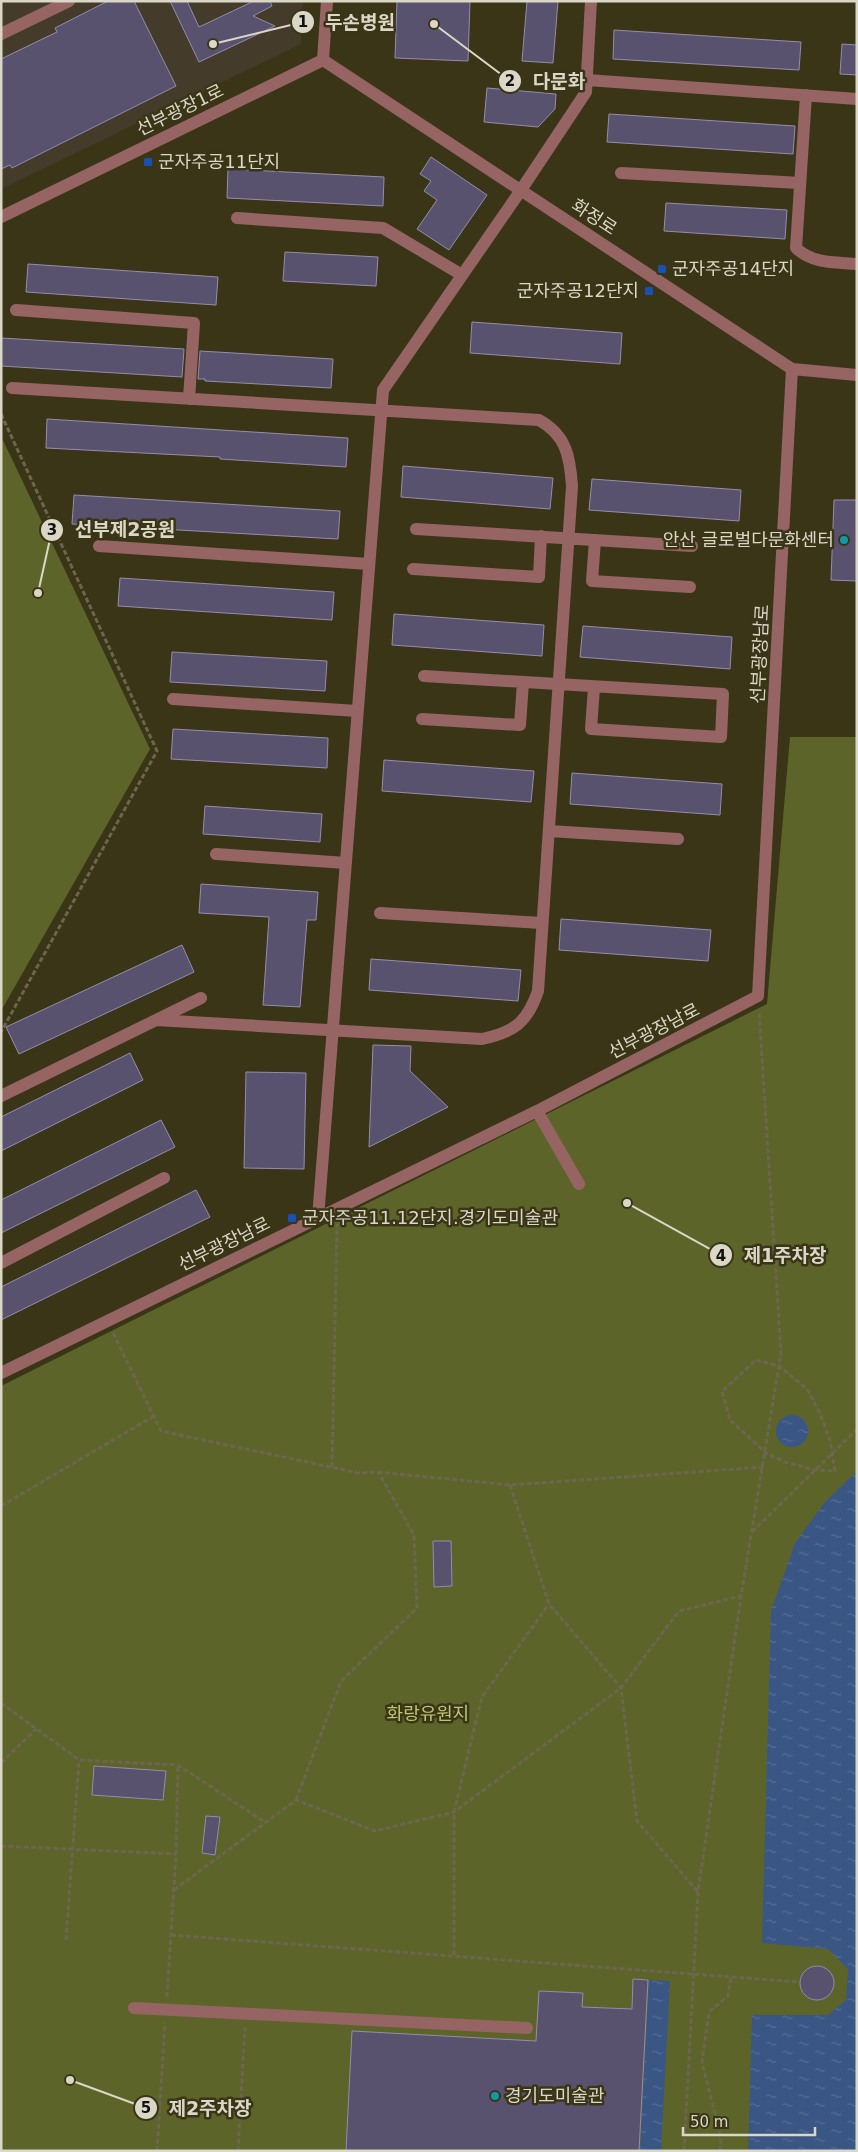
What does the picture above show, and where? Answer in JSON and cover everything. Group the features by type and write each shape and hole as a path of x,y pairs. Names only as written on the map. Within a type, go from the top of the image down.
{"street":[{"path":"1,34 69,1"},
{"path":"323,60 327,1"},
{"path":"318,1218 383,390 586,92 591,1"},
{"name":"화정로","path":"323,60 792,369 857,375"},
{"name":"선부광장1로","path":"1,217 323,60"},
{"path":"587,80 857,99"},
{"path":"806,95 796,248 805,256 819,261 857,264"},
{"path":"620,173 800,183"},
{"path":"237,218 383,228 462,275"},
{"path":"16,310 194,323 189,399"},
{"name":"선부광장남로","path":"1,1373 106,1320 537,1111 758,996 792,369"},
{"path":"12,388 539,420 552,427 560,438 567,451 571,467 572,486 538,992 533,1006 526,1016 516,1027 501,1035 482,1039 156,1020"},
{"path":"416,529 692,546"},
{"path":"413,569 539,577 541,536"},
{"path":"595,540 592,581 690,586"},
{"path":"99,546 369,564"},
{"path":"424,676 594,686 724,694 721,737 591,729 594,686"},
{"path":"422,719 520,725 523,682"},
{"path":"173,699 358,711"},
{"path":"549,831 678,839"},
{"path":"216,854 346,863"},
{"path":"380,913 542,923"},
{"path":"1,1096 201,998"},
{"path":"537,1111 579,1184"},
{"path":"1,1263 164,1178"},
{"path":"134,2008 527,2028"}],"path":[{"path":"1,414 157,751 1,1032"},
{"path":"684,2151 692,1972 698,1892 741,1596 764,1468 781,1353 758,996"},
{"path":"332,1467 337,1208"},
{"path":"106,1320 161,1431 359,1472 378,1472 510,1485 764,1468"},
{"path":"756,1360 779,1366 807,1389 819,1411 830,1440 835,1471 815,1470 785,1462 766,1453 730,1420 722,1391 756,1360"},
{"path":"1,1506 154,1416"},
{"path":"752,1533 857,1429"},
{"path":"174,1890 296,1800 341,1681 417,1608 414,1535 378,1472"},
{"path":"510,1485 549,1604 622,1688 637,1821 698,1892"},
{"path":"296,1800 375,1831 454,1812 622,1688 679,1611 741,1596"},
{"path":"454,1955 454,1812 482,1697 549,1604"},
{"path":"1,1703 79,1760 178,1765 266,1823"},
{"path":"1,1763 36,1729"},
{"path":"66,1940 79,1760"},
{"path":"157,2151 176,1854 178,1765"},
{"path":"1,1846 176,1854"},
{"path":"171,1935 692,1972 799,1982"},
{"path":"720,2151 721,2138 702,2062 709,2012 728,1996 731,1975"},
{"path":"238,2151 246,2014"}],"shaded area":[{"path":"1,1 303,1 301,44 1,189"}],"green space":[{"path":"1,436 150,749 1,1011"},
{"name":"화랑유원지","path":"790,737 857,737 857,2151 1,2151 1,1386 767,1004"}],"water":[{"path":"792,1415 803,1420 808,1431 803,1442 792,1447 781,1442 776,1431 781,1420"},
{"path":"857,1471 857,2151 748,2151 752,2015 828,2015 846,2000 848,1969 828,1949 762,1943 771,1611 795,1543 825,1502"},
{"path":"649,1980 670,1981 661,2151 640,2151"}],"building":[{"path":"108,1 134,1 176,86 12,168 10,165 1,169 1,59 57,32 55,28"},
{"path":"170,1 187,1 199,27 254,1 270,1 272,6 253,16 275,26 199,62"},
{"path":"397,1 470,1 468,61 395,58"},
{"path":"527,1 558,1 553,63 522,61"},
{"path":"614,30 801,42 799,70 613,59"},
{"path":"842,44 857,45 857,75 840,74"},
{"path":"487,88 556,94 555,109 538,127 484,122"},
{"path":"609,114 795,126 793,154 607,142"},
{"path":"431,157 487,195 449,250 417,229 437,200 424,191 431,181 420,174"},
{"path":"228,169 384,177 383,206 227,198"},
{"path":"666,203 787,210 785,239 664,231"},
{"path":"285,252 378,257 376,286 283,281"},
{"path":"28,264 218,277 216,305 26,292"},
{"path":"472,322 622,333 620,364 470,353"},
{"path":"1,338 184,349 182,377 1,366"},
{"path":"200,351 333,359 331,388 205,381 205,379 198,379"},
{"path":"47,419 348,438 346,467 220,459 220,457 46,448"},
{"path":"403,466 553,478 550,509 401,497"},
{"path":"592,479 741,490 739,521 589,510"},
{"path":"74,495 340,511 338,539 72,524"},
{"name":"안산 글로벌다문화센터","path":"834,500 857,500 857,581 831,580"},
{"path":"120,578 334,592 332,620 118,606"},
{"path":"394,614 544,625 542,656 392,645"},
{"path":"583,626 732,637 730,669 580,657"},
{"path":"172,652 327,661 325,691 170,682"},
{"path":"173,729 328,738 327,768 171,759"},
{"path":"384,760 534,771 531,802 382,791"},
{"path":"572,773 722,784 720,815 570,804"},
{"path":"205,806 322,814 320,842 203,834"},
{"path":"201,884 318,892 316,920 307,920 300,1007 263,1005 269,917 199,913"},
{"path":"561,919 711,930 708,961 559,950"},
{"path":"182,945 194,972 19,1054 6,1027"},
{"path":"371,959 521,970 518,1001 369,990"},
{"path":"373,1045 411,1046 410,1071 448,1107 369,1147"},
{"path":"130,1053 143,1080 1,1151 1,1117"},
{"path":"246,1072 306,1073 304,1169 244,1168"},
{"path":"161,1120 175,1147 1,1233 1,1200"},
{"path":"196,1190 210,1217 1,1320 1,1287"},
{"path":"433,1541 451,1541 452,1586 434,1587"},
{"path":"94,1766 166,1771 163,1800 92,1795"},
{"path":"206,1816 220,1817 215,1855 202,1853"},
{"path":"817,1966 824,1967 829,1971 833,1976 833,1990 829,1995 824,1999 817,2000 810,1999 805,1995 801,1990 800,1983 801,1976 805,1971 810,1967"},
{"name":"경기도미술관","path":"633,1979 648,1980 639,2151 346,2151 352,2031 536,2041 539,1991 583,1993 582,2007 632,2009"}],"place":[{"name":"다문화","path":"434,24"},
{"name":"두손병원","path":"213,44"},
{"name":"군자주공11단지","path":"148,162"},
{"name":"군자주공14단지","path":"662,269"},
{"name":"군자주공12단지","path":"649,291"},
{"name":"안산 글로벌다문화센터","path":"844,540"},
{"name":"선부제2공원","path":"38,593"},
{"name":"제1주차장","path":"627,1203"},
{"name":"군자주공11.12단지.경기도미술관","path":"292,1218"},
{"name":"제2주차장","path":"70,2080"},
{"name":"경기도미술관","path":"495,2096"}]}
